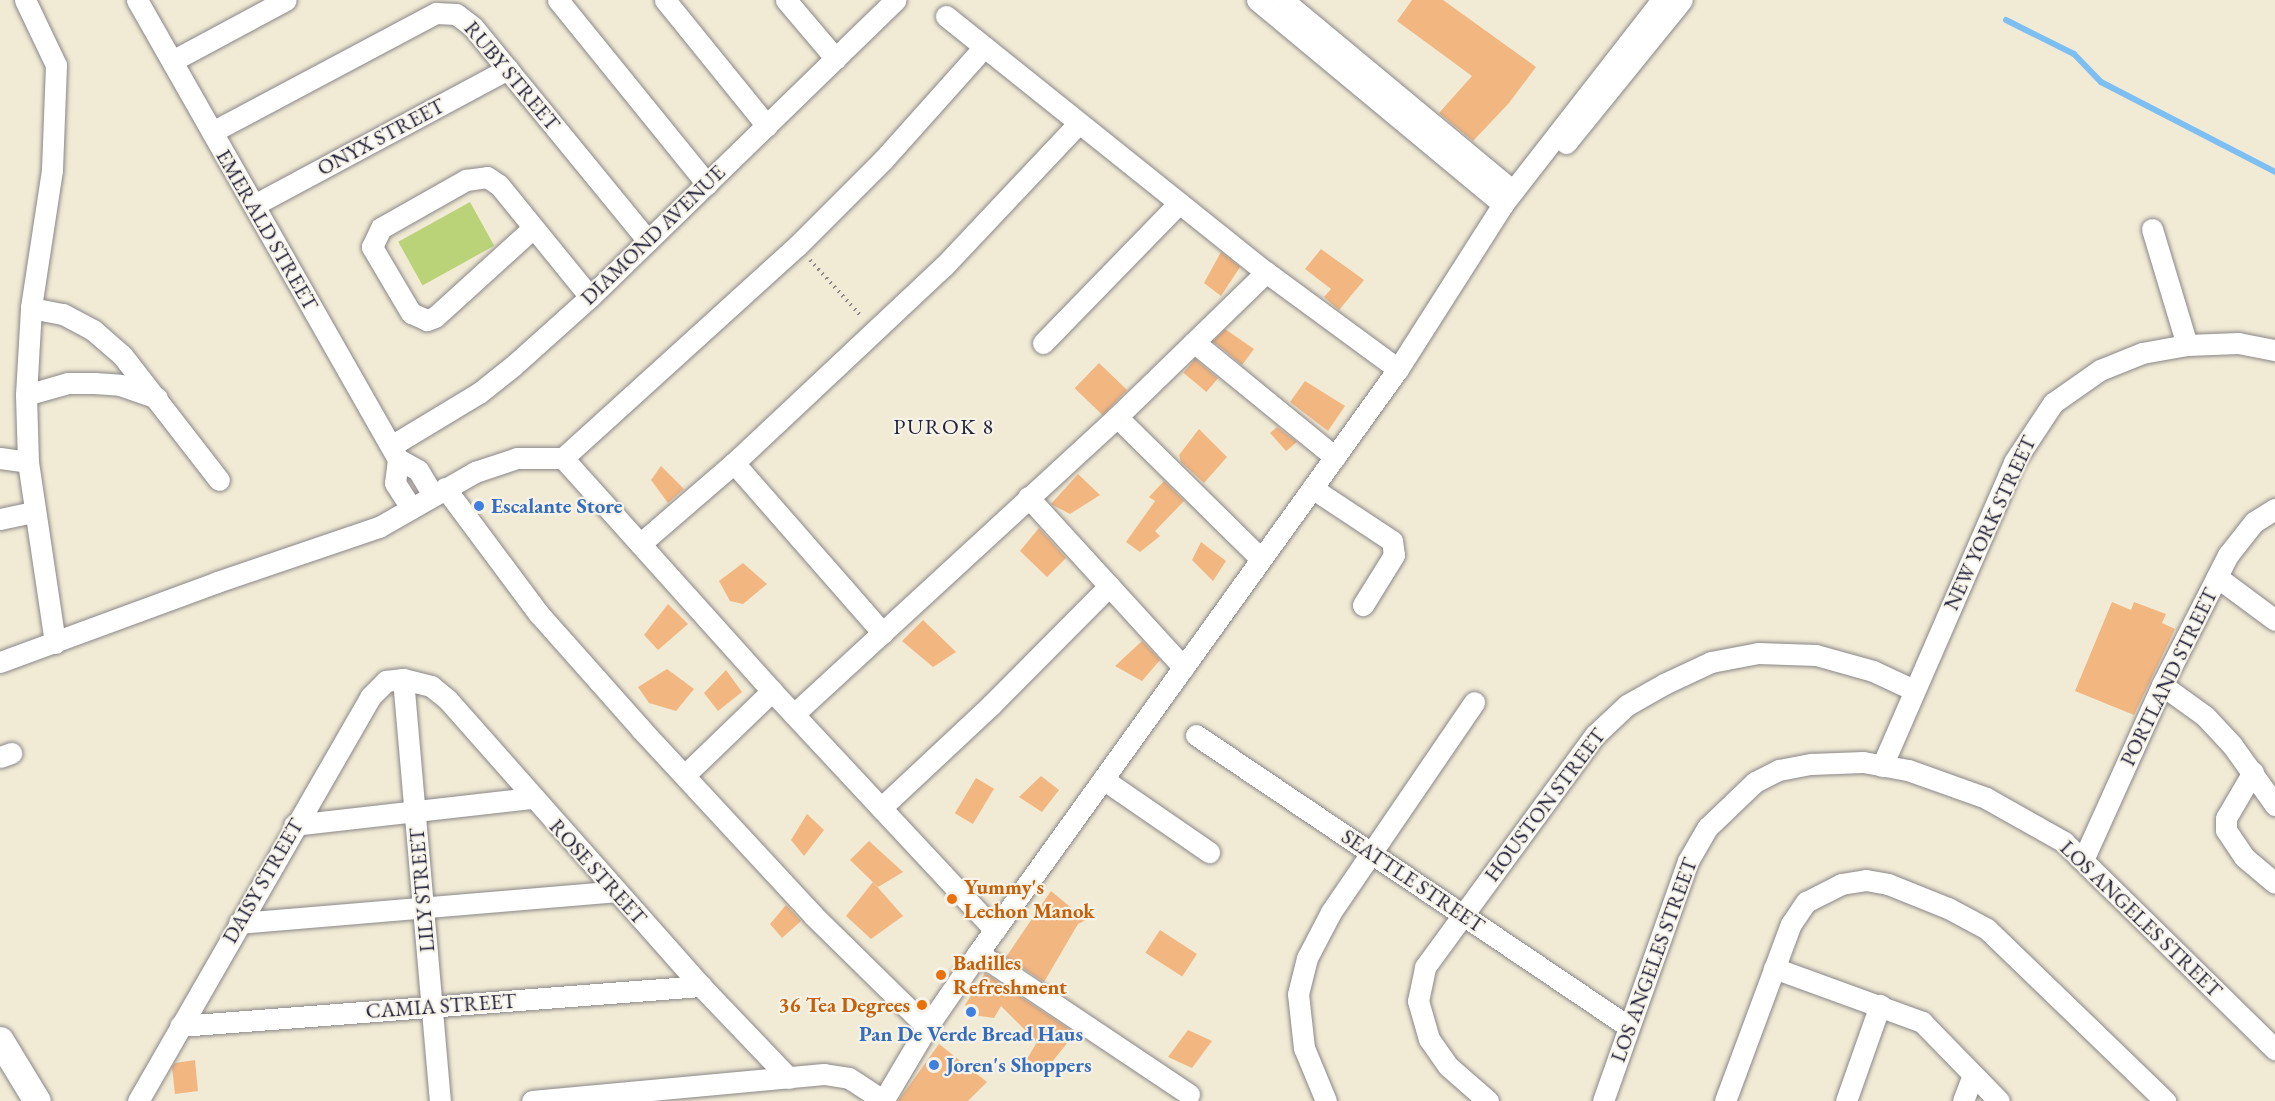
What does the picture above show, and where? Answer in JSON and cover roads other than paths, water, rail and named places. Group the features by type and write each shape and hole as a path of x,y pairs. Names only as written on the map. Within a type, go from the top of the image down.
{"main road":[{"path":"0,1040 37,1101"}],"street":[{"path":"25,0 56,65 52,170 31,308 26,395 28,462 55,643"},
{"name":"EMERALD STREET","path":"137,0 395,453 418,470 439,491 539,614 813,915 927,1027"},
{"path":"172,61 286,0"},
{"path":"558,0 707,184"},
{"path":"664,0 767,126"},
{"path":"786,0 836,59"},
{"name":"DIAMOND AVENUE","path":"395,453 479,393 590,297 895,0"},
{"path":"1257,0 1281,6 1508,197"},
{"path":"532,1101 839,1074 861,1083 884,1101 927,1027 978,953 1398,369 1508,197 1662,0"},
{"path":"1532,167 1559,151 1682,0"},
{"name":"RUBY STREET","path":"212,132 436,13 445,12 465,19 648,241"},
{"path":"946,16 1078,124 1266,272 1398,369"},
{"path":"0,662 217,582 332,546 379,527 439,491 517,458 563,458 797,246 884,159 984,47"},
{"name":"ONYX STREET","path":"254,206 508,69"},
{"path":"640,544 734,463 944,266 1078,124"},
{"path":"533,228 435,317 427,320 411,313 372,247 381,228 466,180 481,176 499,185 590,297"},
{"path":"1042,343 1179,203"},
{"path":"2152,230 2187,345"},
{"path":"794,714 1117,417 1266,272"},
{"path":"31,308 63,314 93,330 122,355 158,398 219,480"},
{"path":"1194,342 1335,457"},
{"name":"NEW YORK STREET","path":"1882,766 2014,462 2053,403 2100,370 2142,354 2187,345 2238,343 2275,350"},
{"path":"26,395 68,383 94,383 120,385 158,398"},
{"path":"1117,417 1261,559"},
{"name":"EMERALD STREET","path":"395,453 395,483 411,508"},
{"path":"0,458 28,462"},
{"path":"563,458 772,691 995,930"},
{"path":"734,463 883,633"},
{"path":"1312,488 1392,541 1394,555 1363,605"},
{"path":"1028,497 1184,668"},
{"name":"PORTLAND STREET","path":"2083,860 2162,685 2217,577 2241,536 2275,509"},
{"path":"0,519 34,512"},
{"path":"2217,577 2275,620"},
{"path":"881,808 992,705 1109,586"},
{"name":"HOUSTON STREET","path":"1488,1101 1448,1066 1429,1040 1419,1001 1425,967 1595,735 1627,705 1664,684 1711,662 1758,654 1805,654 1874,671 1914,690"},
{"name":"ROSE STREET","path":"403,679 424,683 439,691 531,798 701,987 789,1078"},
{"name":"LILY STREET","path":"403,679 440,1101"},
{"name":"DAISY STREET","path":"138,1101 294,825 374,692 386,681 403,679"},
{"path":"2162,685 2205,716 2253,772 2275,805"},
{"path":"685,775 772,691"},
{"path":"1326,1101 1304,1048 1298,994 1307,958 1331,912 1474,702"},
{"name":"SEATTLE STREET","path":"1196,735 1629,1027"},
{"name":"LOS ANGELES STREET","path":"1603,1101 1688,861 1708,827 1731,801 1779,770 1810,764 1882,766 1908,770 1986,798 2064,842 2275,1049"},
{"path":"2253,772 2226,818 2226,830 2244,857 2275,883"},
{"path":"1103,779 1209,852"},
{"path":"294,825 531,798"},
{"path":"1725,1101 1791,924 1806,902 1841,884 1866,880 1887,884 1948,908 1987,929 2165,1101"},
{"path":"239,923 617,891"},
{"path":"978,953 1189,1094"},
{"path":"1774,968 1922,1022 1950,1047 1973,1076 1999,1101"},
{"name":"CAMIA STREET","path":"180,1026 701,987"},
{"path":"1846,1101 1880,1005"},
{"path":"1963,1101 1973,1076"}],"waterway":[{"path":"2006,20 2074,54 2101,82 2275,172"}],"place":[{"name":"Escalante Store","path":"479,506"},
{"name":"Yummy's Lechon Manok","path":"952,899"},
{"name":"Badilles Refreshment","path":"941,975"},
{"name":"36 Tea Degrees","path":"922,1005"},
{"name":"Pan De Verde Bread Haus","path":"971,1012"},
{"name":"Joren's Shoppers","path":"934,1065"}],"district":[{"name":"PUROK 8","path":"944,427"}]}
